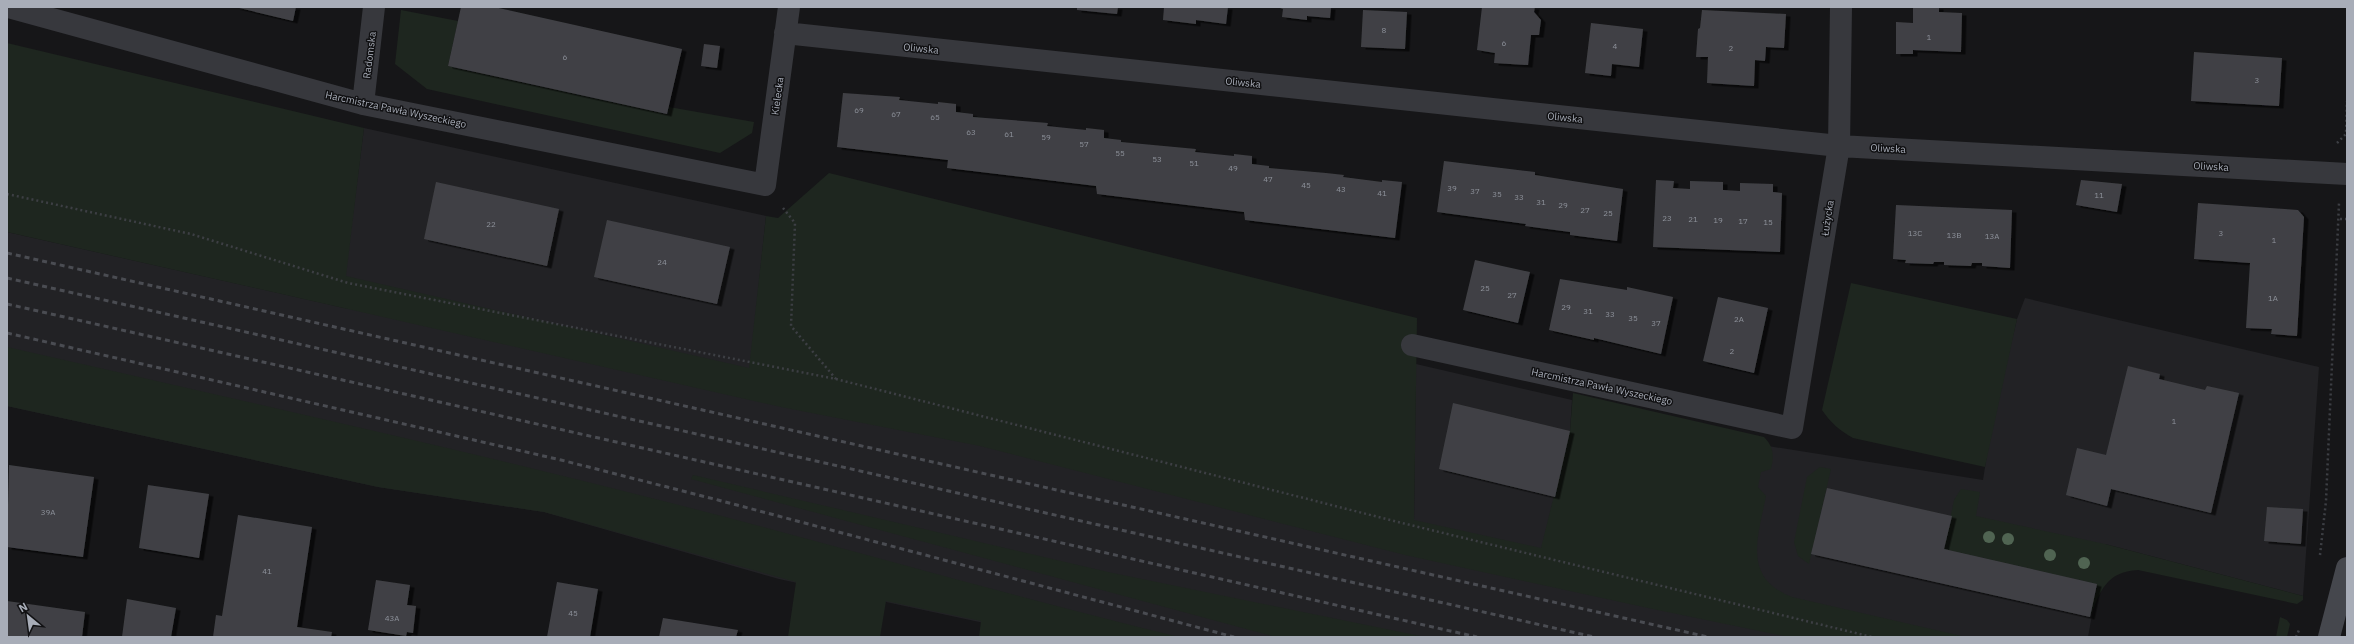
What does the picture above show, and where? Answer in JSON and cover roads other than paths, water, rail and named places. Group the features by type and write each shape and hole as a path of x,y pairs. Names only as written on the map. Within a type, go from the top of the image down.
{"main road":[{"path":"2330,637 2347,568"}],"street":[{"name":"Harcmistrza Pawła Wyszeckiego","path":"8,7 363,104 765,185"},
{"name":"Radomska","path":"363,104 374,7"},
{"name":"Kielecka","path":"765,185 789,7"},
{"name":"Łużycka","path":"1792,428 1839,146 1841,7"},
{"name":"Oliwska","path":"786,34 1839,146 2340,173"},
{"name":"Harcmistrza Pawła Wyszeckiego","path":"1412,345 1792,428"}],"railway":[{"path":"7,253 1708,637"},
{"path":"7,278 1594,637"},
{"path":"7,304 1477,637"},
{"path":"7,333 561,460 718,500 1234,637"}]}
